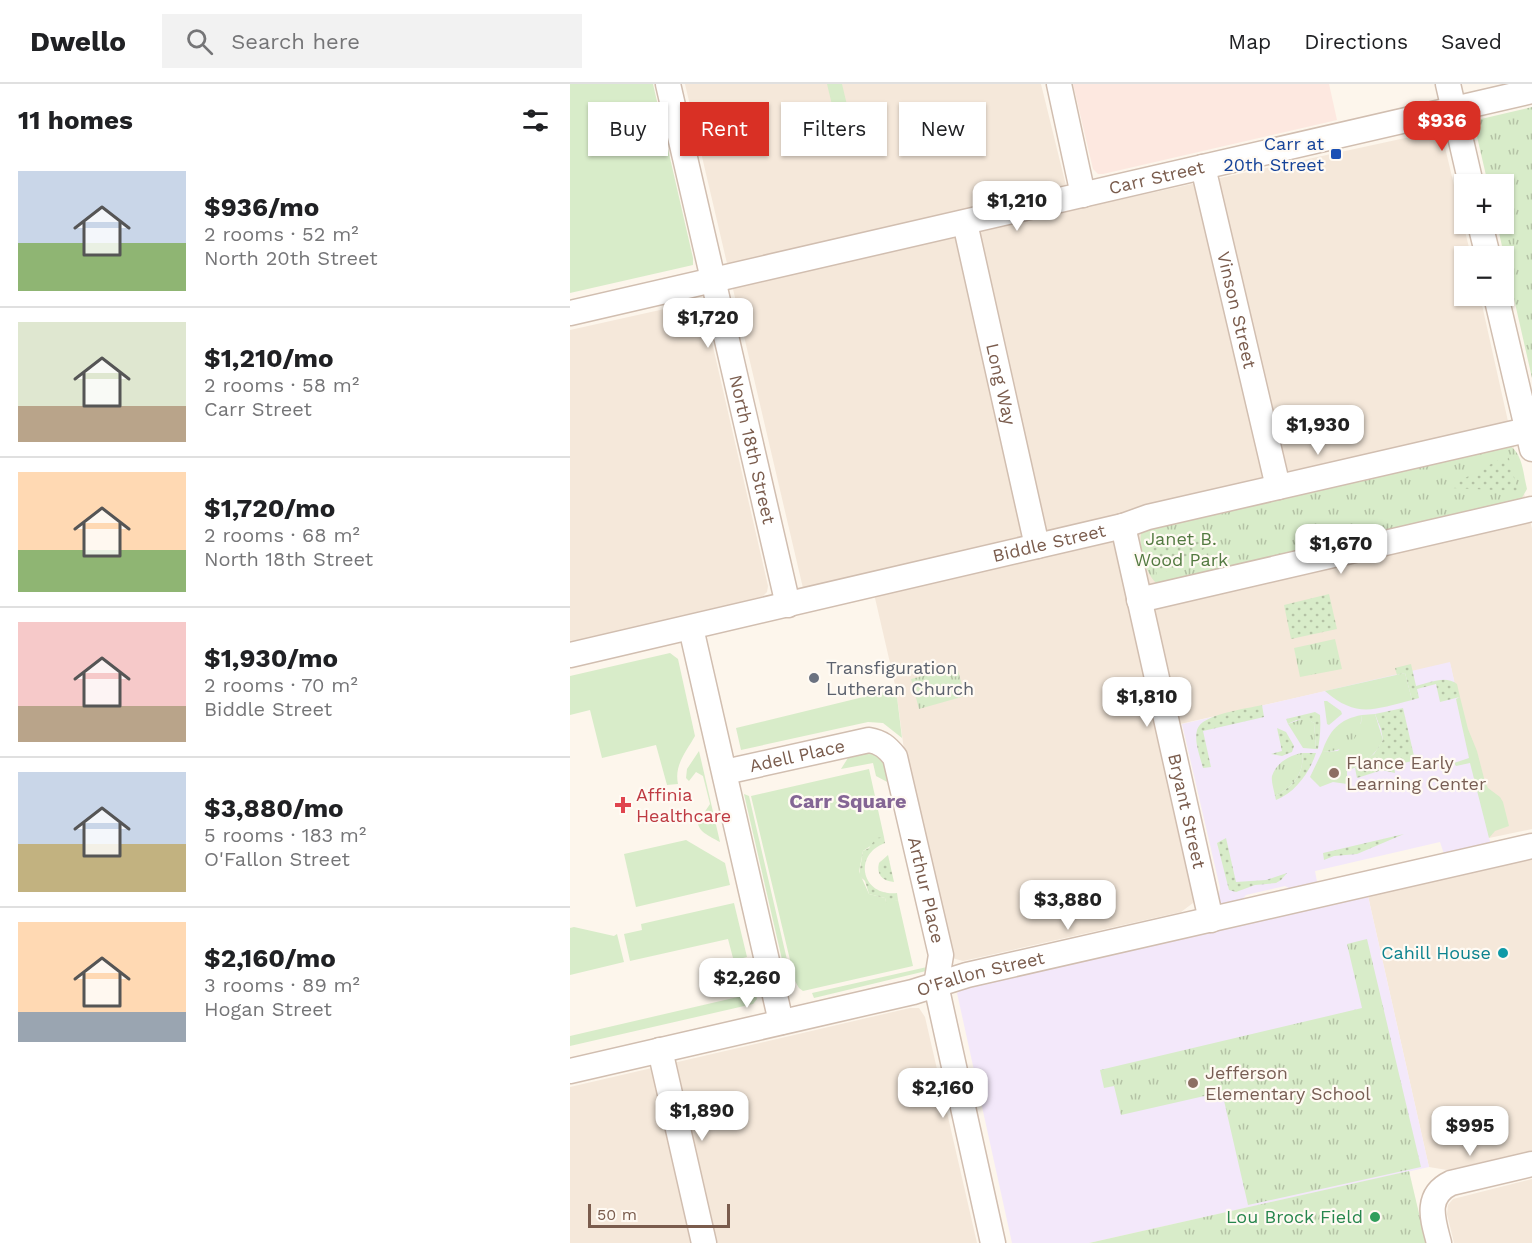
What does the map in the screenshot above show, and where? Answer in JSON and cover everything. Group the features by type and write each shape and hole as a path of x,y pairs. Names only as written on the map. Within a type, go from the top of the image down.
{"street":[{"name":"North 18th Street","path":"668,84 788,605"},
{"path":"1059,84 1083,195"},
{"path":"1448,84 1469,174"},
{"name":"Carr Street","path":"570,313 1532,91"},
{"name":"Vinson Street","path":"1203,167 1278,487"},
{"name":"Long Way","path":"965,223 1037,546"},
{"path":"1499,306 1530,439"},
{"name":"Biddle Street","path":"570,656 1123,526 1148,517 1278,487 1530,439"},
{"path":"1139,600 1532,508"},
{"name":"Bryant Street","path":"1123,526 1212,921"},
{"path":"691,628 781,1022"},
{"name":"Adell Place","path":"725,772 869,740"},
{"name":"Arthur Place","path":"869,740 879,742 895,757 941,955 936,985"},
{"name":"O'Fallon Street","path":"570,1071 936,985 967,975 1212,921 1532,846"},
{"path":"936,985 993,1243"},
{"path":"660,1050 704,1243"},
{"path":"1439,1243 1433,1206 1436,1195 1442,1187 1532,1164"}],"shaded area":[{"path":"685,84 1041,84 1072,210 1438,131 1442,135 1454,185 1454,234 1466,234 1469,246 1454,246 1454,306 1482,306 1532,529 1532,829 1489,838 1450,663 1158,729 1195,898 1193,903 1181,912 963,961 952,958 905,758 896,689 872,585 806,601 702,156 769,156 769,102 689,102"},
{"path":"1073,84 1329,84 1337,120 1098,174 1093,169"},
{"path":"696,302 703,306 705,312 768,586 767,592 762,597 570,642 570,330"},
{"name":"Flance Early Learning Center","path":"1450,662 1491,846 1445,857 1440,842 1315,871 1318,887 1296,892 1285,886 1246,895 1239,904 1221,906 1218,900 1220,888 1182,724"},
{"path":"1532,858 1532,1151 1447,1170 1429,1167 1368,896"},
{"name":"Jefferson Elementary School","path":"1368,896 1429,1167 1089,1243 1012,1243 957,993 966,988"},
{"path":"910,1008 919,1008 925,1017 977,1243 570,1243 570,1087"},
{"path":"1532,1179 1532,1243 1454,1243 1447,1214 1448,1205 1453,1199"}],"green space":[{"path":"570,84 653,84 657,102 588,102 588,156 668,156 668,149 693,265 570,293"},
{"path":"827,84 842,84 846,102 831,102"},
{"path":"1532,107 1532,378 1514,299 1514,246 1502,246 1499,234 1514,234 1514,174 1486,174 1475,128 1481,119"},
{"name":"Janet B. Wood Park","path":"1509,445 1520,459 1527,489 1520,501 1159,585 1150,575 1144,560 1141,543 1142,530"},
{"path":"1508,455 1518,491 1451,488 1452,485"},
{"path":"1147,537 1213,541 1214,543 1157,577"},
{"path":"1329,594 1337,629 1291,639 1284,605"},
{"path":"1335,639 1342,669 1300,677 1294,648"},
{"path":"670,653 678,659 695,736 679,765 678,784 667,785 656,745 602,758 590,710 570,715 570,676"},
{"path":"1411,664 1416,686 1437,680 1452,681 1457,684 1460,697 1440,702 1436,684 1417,689 1419,698 1412,700 1405,673 1397,675 1395,668"},
{"path":"957,667 965,696 919,709 911,679"},
{"path":"1405,673 1412,700 1387,706 1357,709 1336,700 1325,691"},
{"path":"896,689 902,738 883,723 868,722 741,750 736,728"},
{"path":"1460,697 1485,782 1503,802 1509,826 1495,831 1489,838 1470,763 1456,766 1454,763 1469,758 1456,699"},
{"path":"1324,701 1341,711 1342,714 1329,725 1327,724"},
{"path":"1262,705 1264,717 1203,731 1211,767 1203,768 1196,739 1200,724 1215,716"},
{"path":"1403,708 1414,756 1421,755 1422,759 1394,765 1395,773 1382,770 1357,778 1355,768 1374,754 1383,740 1375,714"},
{"path":"1315,712 1320,715 1318,749 1316,749 1314,723 1301,719 1288,724 1286,719"},
{"path":"1375,714 1383,740 1376,750 1364,763 1347,771 1347,784 1333,782 1320,787 1310,777 1322,752 1338,751 1361,723 1362,715"},
{"path":"1362,715 1361,724 1351,743 1339,749 1322,752 1336,727"},
{"path":"1308,719 1314,723 1316,749 1303,748 1288,724"},
{"path":"1277,728 1286,732 1294,746 1292,752 1282,756 1271,754 1282,751"},
{"path":"861,750 881,754 891,784 876,776 873,763 841,769 851,753"},
{"path":"699,751 720,842 703,832 698,825 698,816 702,816 710,804 703,776 696,772 689,781 686,778 687,769"},
{"path":"1302,753 1300,773 1292,784 1275,796 1272,781 1274,771 1284,760"},
{"path":"1302,753 1316,753 1301,781 1283,797 1276,800 1275,796 1292,784 1300,773"},
{"path":"869,769 884,837 863,851 859,872 869,894 885,898 886,902 898,900 913,966 803,991 795,981 751,796"},
{"path":"744,794 749,796 794,990 789,990"},
{"path":"1404,834 1357,854 1334,856 1324,860 1323,853"},
{"path":"884,837 885,843 868,856 865,865 869,882 876,889 897,893 898,900 889,903 885,898 869,894 865,881 859,875 863,851 869,848 876,838"},
{"path":"1226,838 1236,882 1266,880 1287,873 1276,883 1255,885 1236,892 1229,890 1217,843"},
{"path":"686,840 725,863 730,885 636,907 624,854"},
{"path":"888,855 894,882 883,878 878,870 879,863"},
{"path":"734,903 747,957 735,960 728,939 630,961 624,934 642,930 641,924"},
{"path":"570,928 614,936 617,934 624,962 570,975"},
{"path":"1367,939 1421,1167 1248,1205 1222,1092 1121,1115 1114,1086 1104,1088 1100,1070 1362,1008 1347,944"},
{"path":"931,967 926,971 814,998 812,993"},
{"path":"752,978 757,999 753,1004 570,1046 570,1036 742,996 740,980"},
{"path":"1409,1171 1426,1243 1089,1243"}],"place":[{"name":"Carr at 20th Street","path":"1336,154"},
{"name":"Transfiguration Lutheran Church","path":"814,678"},
{"name":"Flance Early Learning Center","path":"1334,773"},
{"name":"Affinia Healthcare","path":"623,805"},
{"name":"Cahill House","path":"1503,953"},
{"name":"Jefferson Elementary School","path":"1193,1083"},
{"name":"Lou Brock Field","path":"1375,1217"}],"district":[{"name":"Carr Square","path":"848,801"}]}
